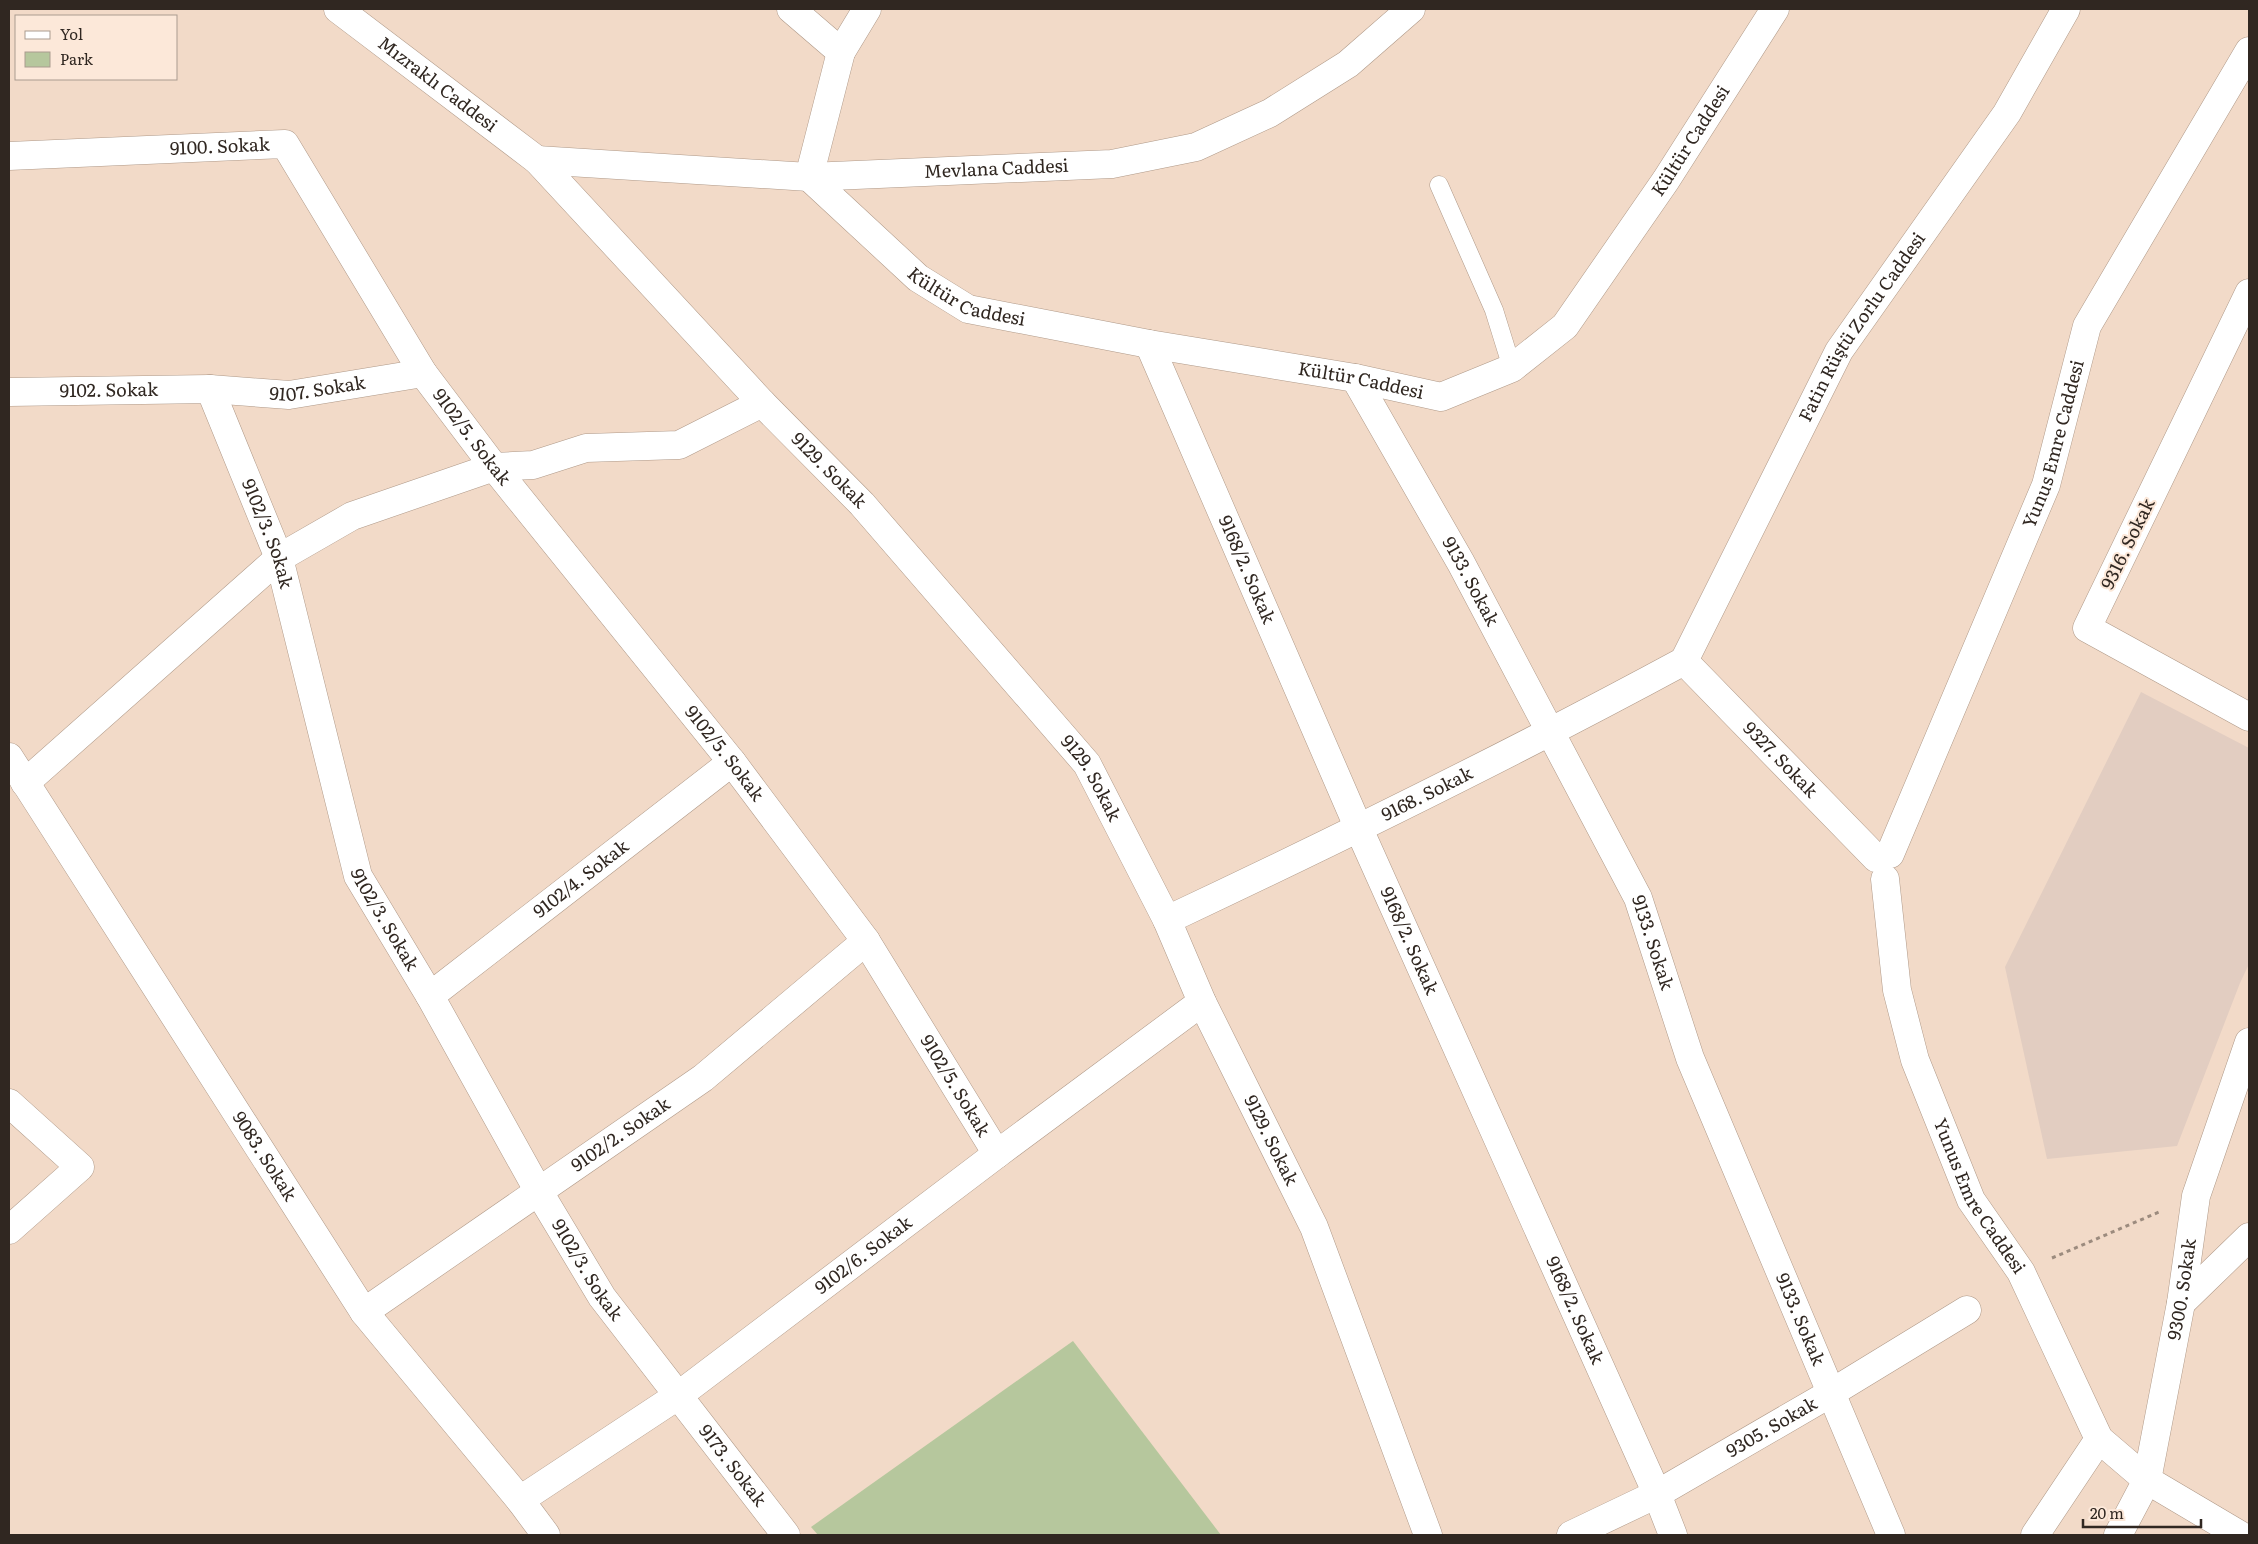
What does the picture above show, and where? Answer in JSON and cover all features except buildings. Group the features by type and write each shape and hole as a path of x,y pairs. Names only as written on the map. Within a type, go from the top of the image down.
{"street":[{"name":"Mızraklı Caddesi","path":"338,9 537,160"},
{"path":"791,9 841,52"},
{"path":"809,177 841,52 867,9"},
{"name":"Mevlana Caddesi","path":"537,160 809,177 1112,164 1196,147 1270,113 1348,64 1411,9"},
{"name":"Kültür Caddesi","path":"809,177 918,278 968,309 1149,344 1355,378 1441,397 1512,368 1565,326 1666,180 1775,9"},
{"name":"Fatin Rüştü Zorlu Caddesi","path":"1684,661 1839,351 2007,112 2066,9"},
{"name":"Yunus Emre Caddesi","path":"2240,1535 2146,1480 2099,1439 2021,1272 1971,1200 1915,1060 1897,990 1884,864 2046,485 2087,326 2249,51"},
{"name":"9100. Sokak","path":"9,156 285,144 422,373"},
{"name":"9129. Sokak","path":"537,160 762,402 862,504 1087,764 1167,920 1202,1002 1314,1227 1428,1535"},
{"name":"9316. Sokak","path":"2249,292 2087,628 2249,717"},
{"name":"9168/2. Sokak","path":"1149,344 1360,829 1657,1494 1673,1535"},
{"name":"9107. Sokak","path":"210,389 289,395 422,373"},
{"name":"9102/5. Sokak","path":"422,373 494,467 732,762 866,941 997,1154"},
{"name":"9133. Sokak","path":"1355,378 1461,563 1638,898 1690,1058 1891,1535"},
{"name":"9102. Sokak","path":"9,392 210,389"},
{"name":"9102/3. Sokak","path":"210,389 279,558 358,876 430,996 539,1192 602,1296 679,1396"},
{"path":"25,783 279,558 352,516 494,467 533,465 586,448 679,444 762,402"},
{"name":"9168. Sokak","path":"1167,920 1360,829 1550,734 1684,661"},
{"name":"9327. Sokak","path":"1684,661 1884,864"},
{"name":"9083. Sokak","path":"9,757 364,1312 520,1500 546,1535"},
{"name":"9102/4. Sokak","path":"430,996 732,762"},
{"name":"9102/2. Sokak","path":"364,1312 703,1078 866,941"},
{"name":"9102/6. Sokak","path":"520,1500 679,1396 997,1154 1202,1002"},
{"name":"9300. Sokak","path":"2118,1535 2146,1480 2181,1303 2196,1196 2248,1049"},
{"path":"9,1103 80,1167 9,1230"},
{"path":"2181,1303 2249,1237"},
{"name":"9305. Sokak","path":"1571,1535 1657,1494 1832,1393 1967,1310"},
{"name":"9173. Sokak","path":"679,1396 786,1535"},
{"path":"2034,1535 2099,1439"}],"lane":[{"path":"1439,185 1494,310 1512,368"}],"path":[{"path":"2021,1272 2196,1196"}],"shaded area":[{"path":"2141,692 2249,748 2249,964 2177,1146 2047,1159 2005,967"}],"green space":[{"path":"1073,1341 1221,1535 818,1535 811,1527"}]}
